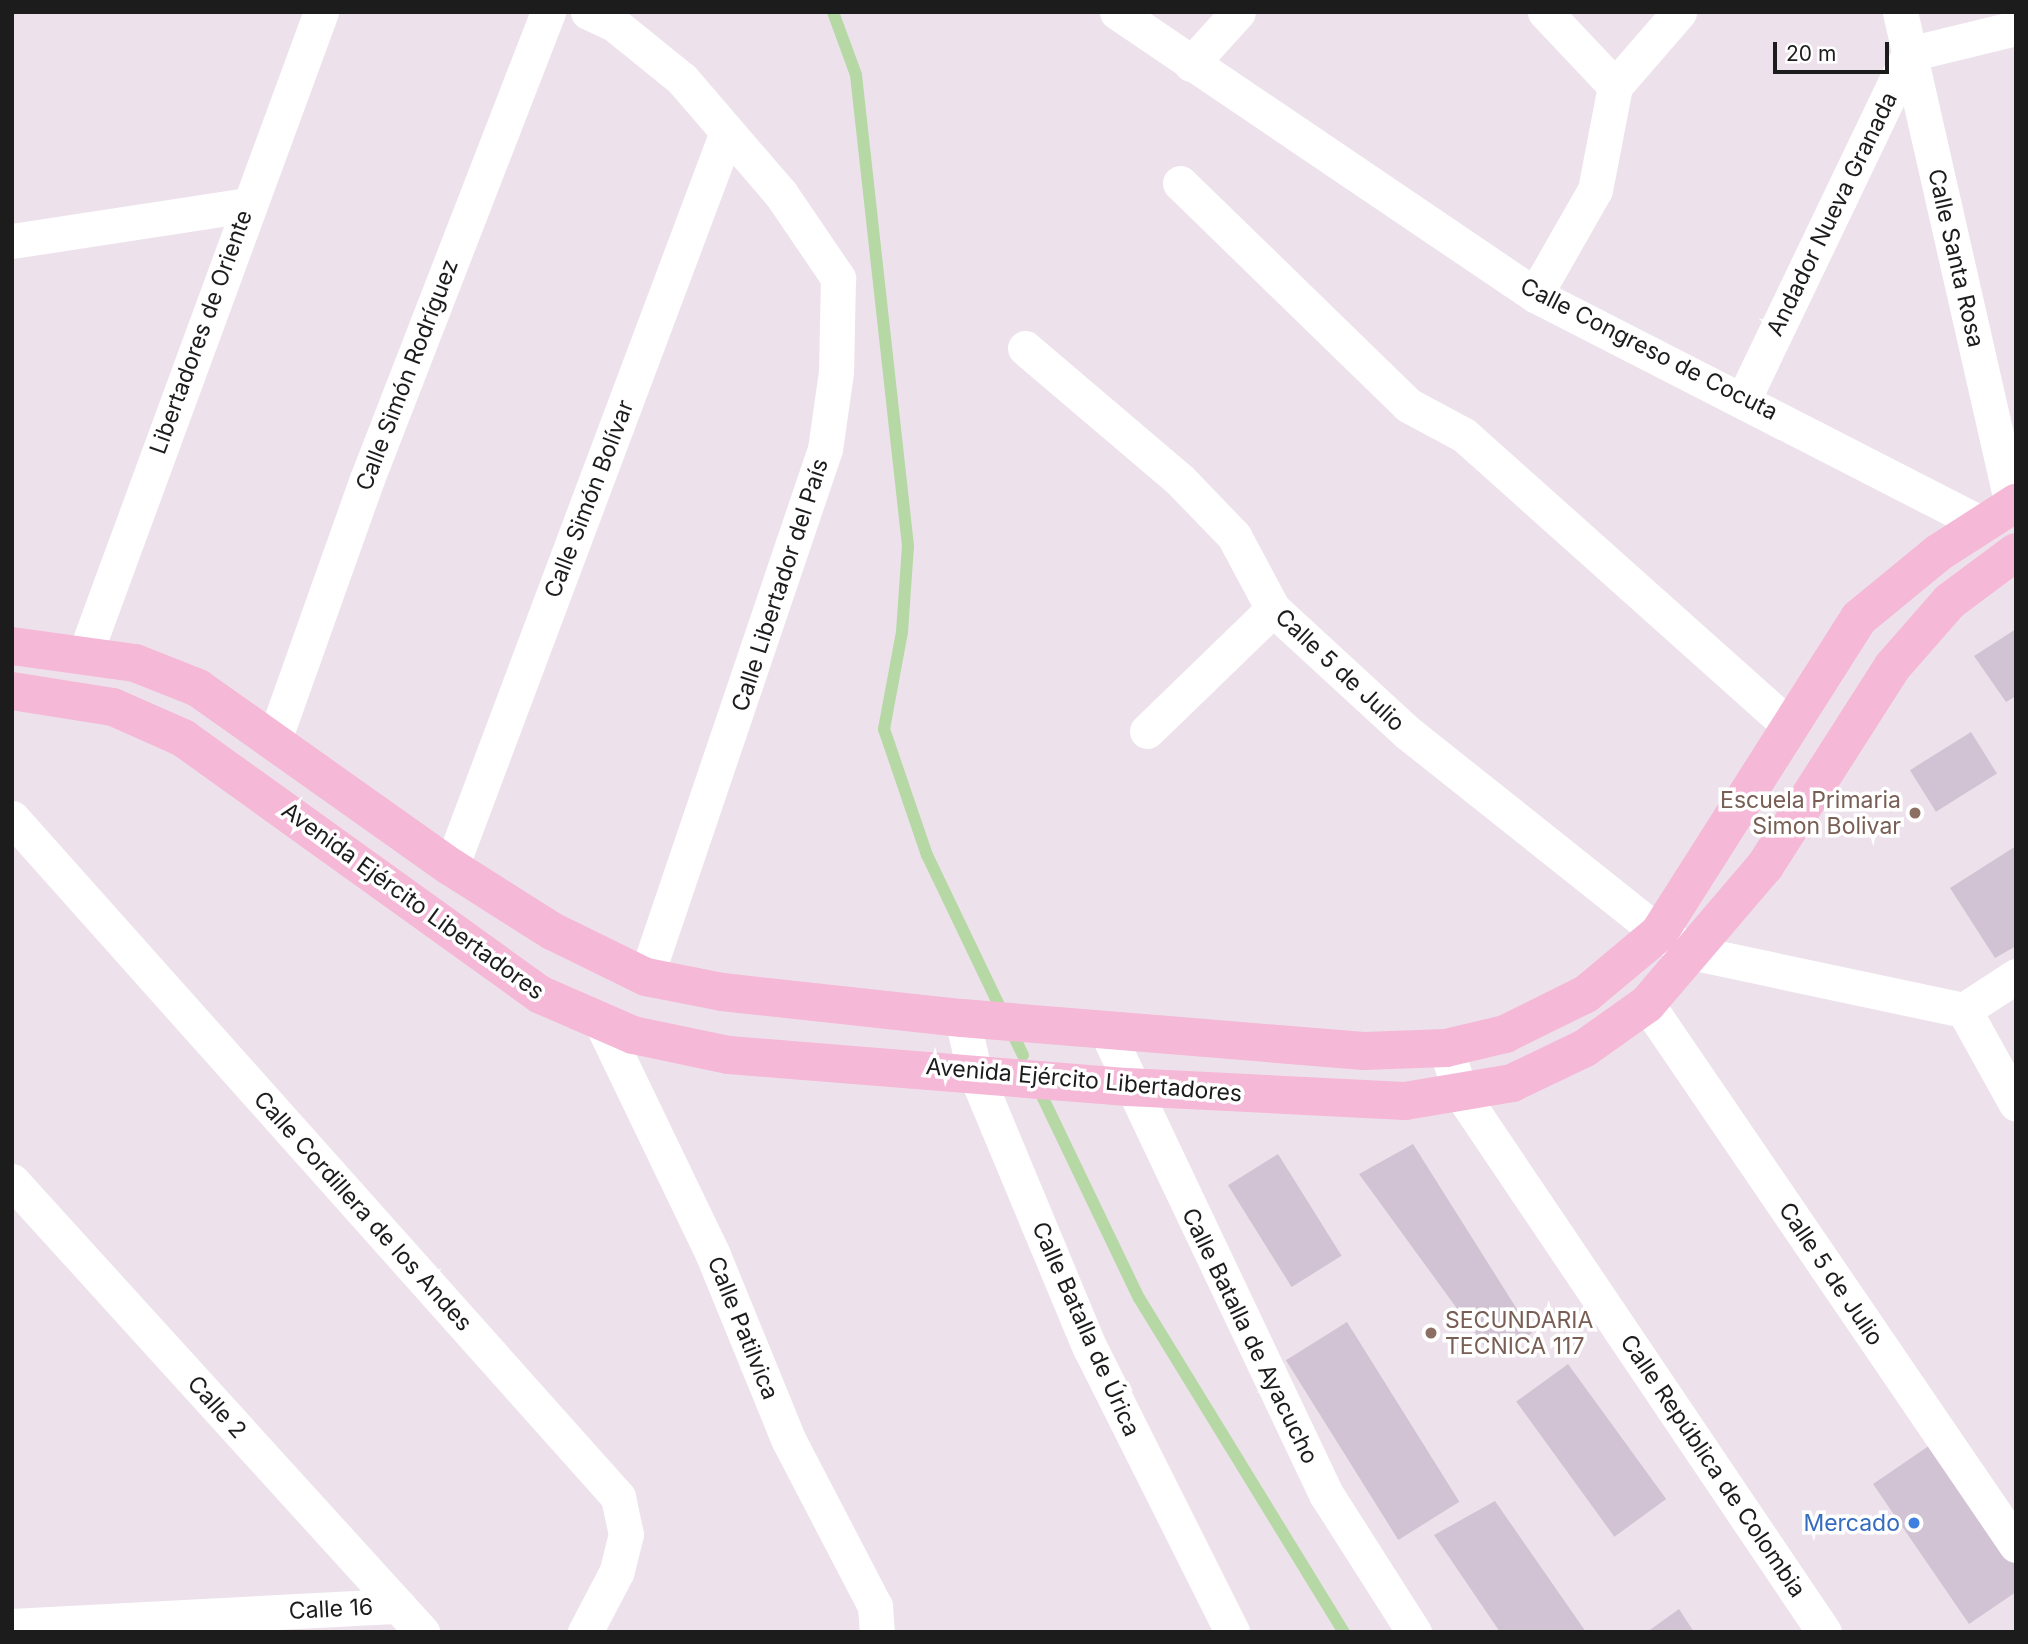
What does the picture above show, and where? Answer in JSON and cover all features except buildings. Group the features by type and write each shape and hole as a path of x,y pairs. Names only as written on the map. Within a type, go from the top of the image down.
{"main road":[{"path":"12,646 135,663 198,688 451,867 552,932 646,977 722,992 962,1018 1364,1051 1446,1048 1505,1034 1586,994 1658,933 1756,787 1788,725 1859,618 1938,553 2004,511"},
{"name":"Avenida Ejército Libertadores","path":"12,691 113,707 183,738 541,995 602,1024 729,1055 974,1070 1129,1087 1405,1101 1512,1083 1585,1048 1647,1004 1695,953 1765,866 1893,666 1950,601 2016,552"}],"street":[{"name":"Libertadores de Oriente","path":"85,654 247,205 321,12"},
{"name":"Calle Simón Rodríguez","path":"274,740 366,479 548,12"},
{"name":"Calle Libertador del País","path":"587,12 614,24 682,79 727,132 838,278 836,372 825,449 799,541 646,977"},
{"name":"Calle Congreso de Cocuta","path":"1117,12 1535,295 1744,398 2004,511"},
{"path":"1191,64 1238,12"},
{"path":"1545,12 1615,86"},
{"path":"1535,295 1595,190 1615,86 1679,12"},
{"name":"Calle Santa Rosa","path":"1899,12 2004,511"},
{"path":"1909,54 2016,28"},
{"name":"Andador Nueva Granada","path":"1744,398 1909,54"},
{"name":"Calle Simón Bolívar","path":"451,867 727,132"},
{"path":"1180,183 1408,405 1464,435 1788,725"},
{"path":"12,241 247,205"},
{"name":"Calle 5 de Julio","path":"1025,348 1180,480 1234,536 1273,609 1408,733 1658,933 1695,953 1964,1010"},
{"path":"1147,731 1273,609"},
{"name":"Calle Cordillera de los Andes","path":"12,818 618,1497 626,1534 617,1571 585,1632"},
{"path":"2016,976 1964,1010 2016,1104"},
{"name":"Calle 5 de Julio","path":"1647,1004 2016,1545"},
{"name":"Calle Batalla de Úrica","path":"962,1018 974,1070 1090,1348 1232,1632"},
{"name":"Calle Patilvica","path":"602,1024 713,1255 789,1441 875,1606 877,1632"},
{"name":"Calle Batalla de Ayacucho","path":"1106,1030 1129,1087 1326,1494 1414,1632"},
{"name":"Calle República de Colombia","path":"1446,1048 1460,1092 1824,1632"},
{"name":"Calle 2","path":"12,1181 422,1632"},
{"name":"Calle 16","path":"13,1620 398,1606"}],"waterway":[{"path":"833,12 856,75 908,546 902,632 884,729 927,855 1023,1055"},
{"path":"1043,1098 1139,1298 1344,1632"}],"place":[{"name":"Escuela Primaria Simon Bolivar","path":"1915,813"},
{"name":"SECUNDARIA TECNICA 117","path":"1431,1333"},
{"name":"Mercado","path":"1914,1523"}]}
